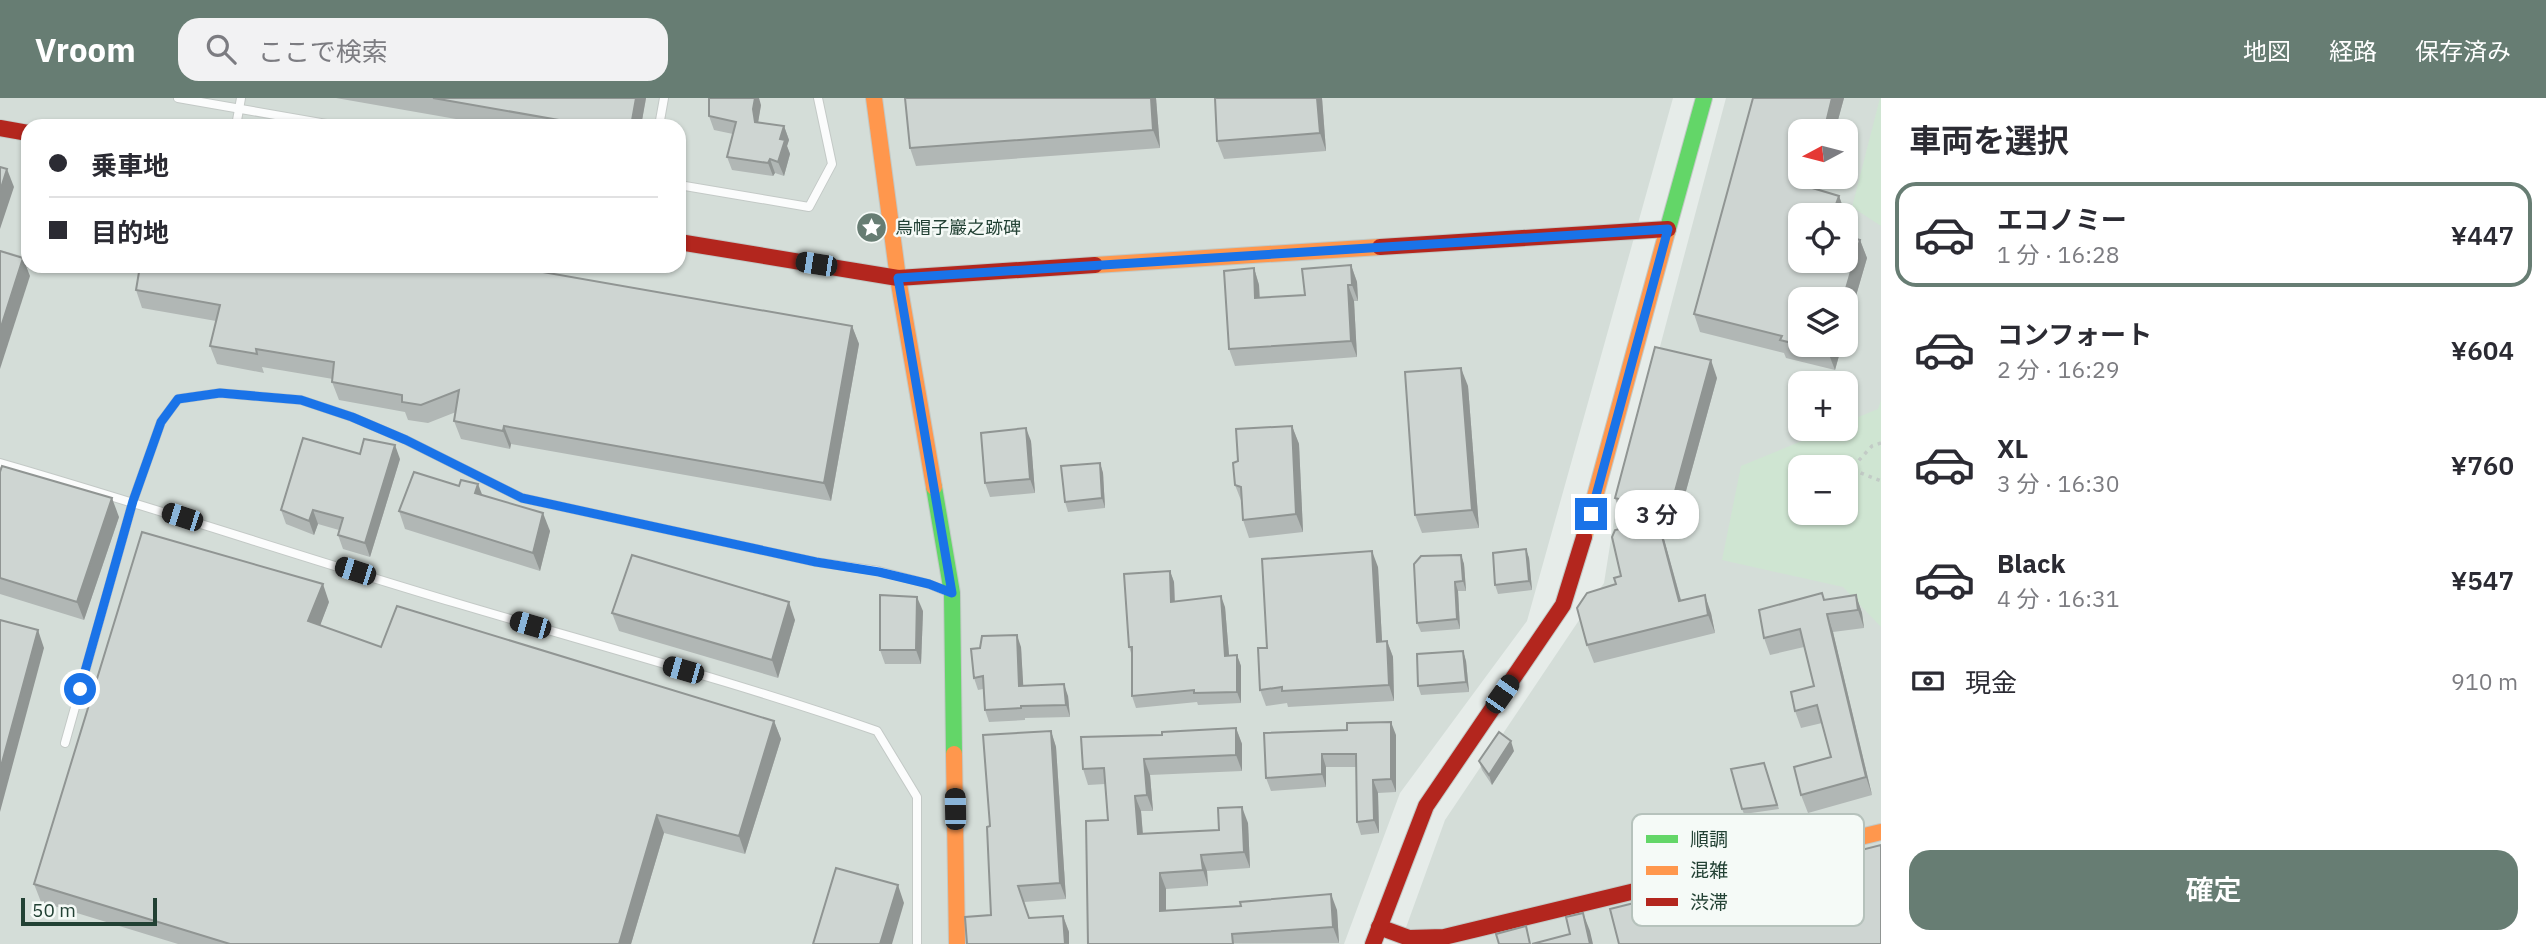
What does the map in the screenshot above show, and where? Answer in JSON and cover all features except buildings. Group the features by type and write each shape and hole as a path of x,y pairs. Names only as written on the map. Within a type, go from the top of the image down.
{"street":[{"path":"874,98 898,278 952,593 957,944"},
{"path":"1373,944 1426,806 1563,605 1577,564 1704,98"},
{"path":"0,128 21,132"},
{"path":"686,243 898,278 1668,229"},
{"path":"1379,928 1409,938 1444,937 1632,892"}],"lane":[{"path":"178,98 297,119"},
{"path":"237,119 241,98"},
{"path":"660,119 664,98"},
{"path":"686,186 809,207 832,164 818,98"},
{"path":"0,255 21,261"},
{"path":"65,743 133,501 161,422 178,399 220,393 301,400 352,417 406,440 522,498 816,562 879,572 929,584 952,593"},
{"path":"0,463 133,501 454,603 785,699 877,731 917,797 917,944"}],"path":[{"path":"1881,443 1872,446 1851,469 1881,481"}],"shaded area":[{"path":"0,98 1673,98 1527,621 1400,793 1344,944 0,944"},
{"path":"1726,98 1881,98 1881,944 1400,944 1445,820 1604,583 1614,520"}],"green space":[{"path":"1881,98 1881,226 1858,211 1858,203 1853,203"},
{"path":"1881,400 1881,627 1843,587 1722,560 1741,466 1802,441 1858,441 1858,417 1878,409"}],"traffic: fast":[{"path":"1667,232 1704,98"},
{"path":"934,487 952,593 954,754"}],"traffic: slow":[{"path":"874,98 898,278 934,487"},
{"path":"1584,537 1667,232"},
{"path":"1095,265 1380,247"},
{"path":"954,754 957,944"},
{"path":"1864,836 1881,832"}],"traffic: jam":[{"path":"0,128 21,132"},
{"path":"1380,247 1668,229"},
{"path":"686,243 898,278 1095,265"},
{"path":"1373,944 1426,806 1563,605 1584,537"},
{"path":"1379,927 1409,938 1444,937 1632,892"}],"place":[{"name":"烏帽子巖之跡碑","path":"872,227"}],"route":[{"path":"80,689 133,501 161,422 178,399 220,393 301,400 352,417 406,440 522,498 816,562 879,572 929,584 952,593 898,278 1668,229 1591,514"}]}
